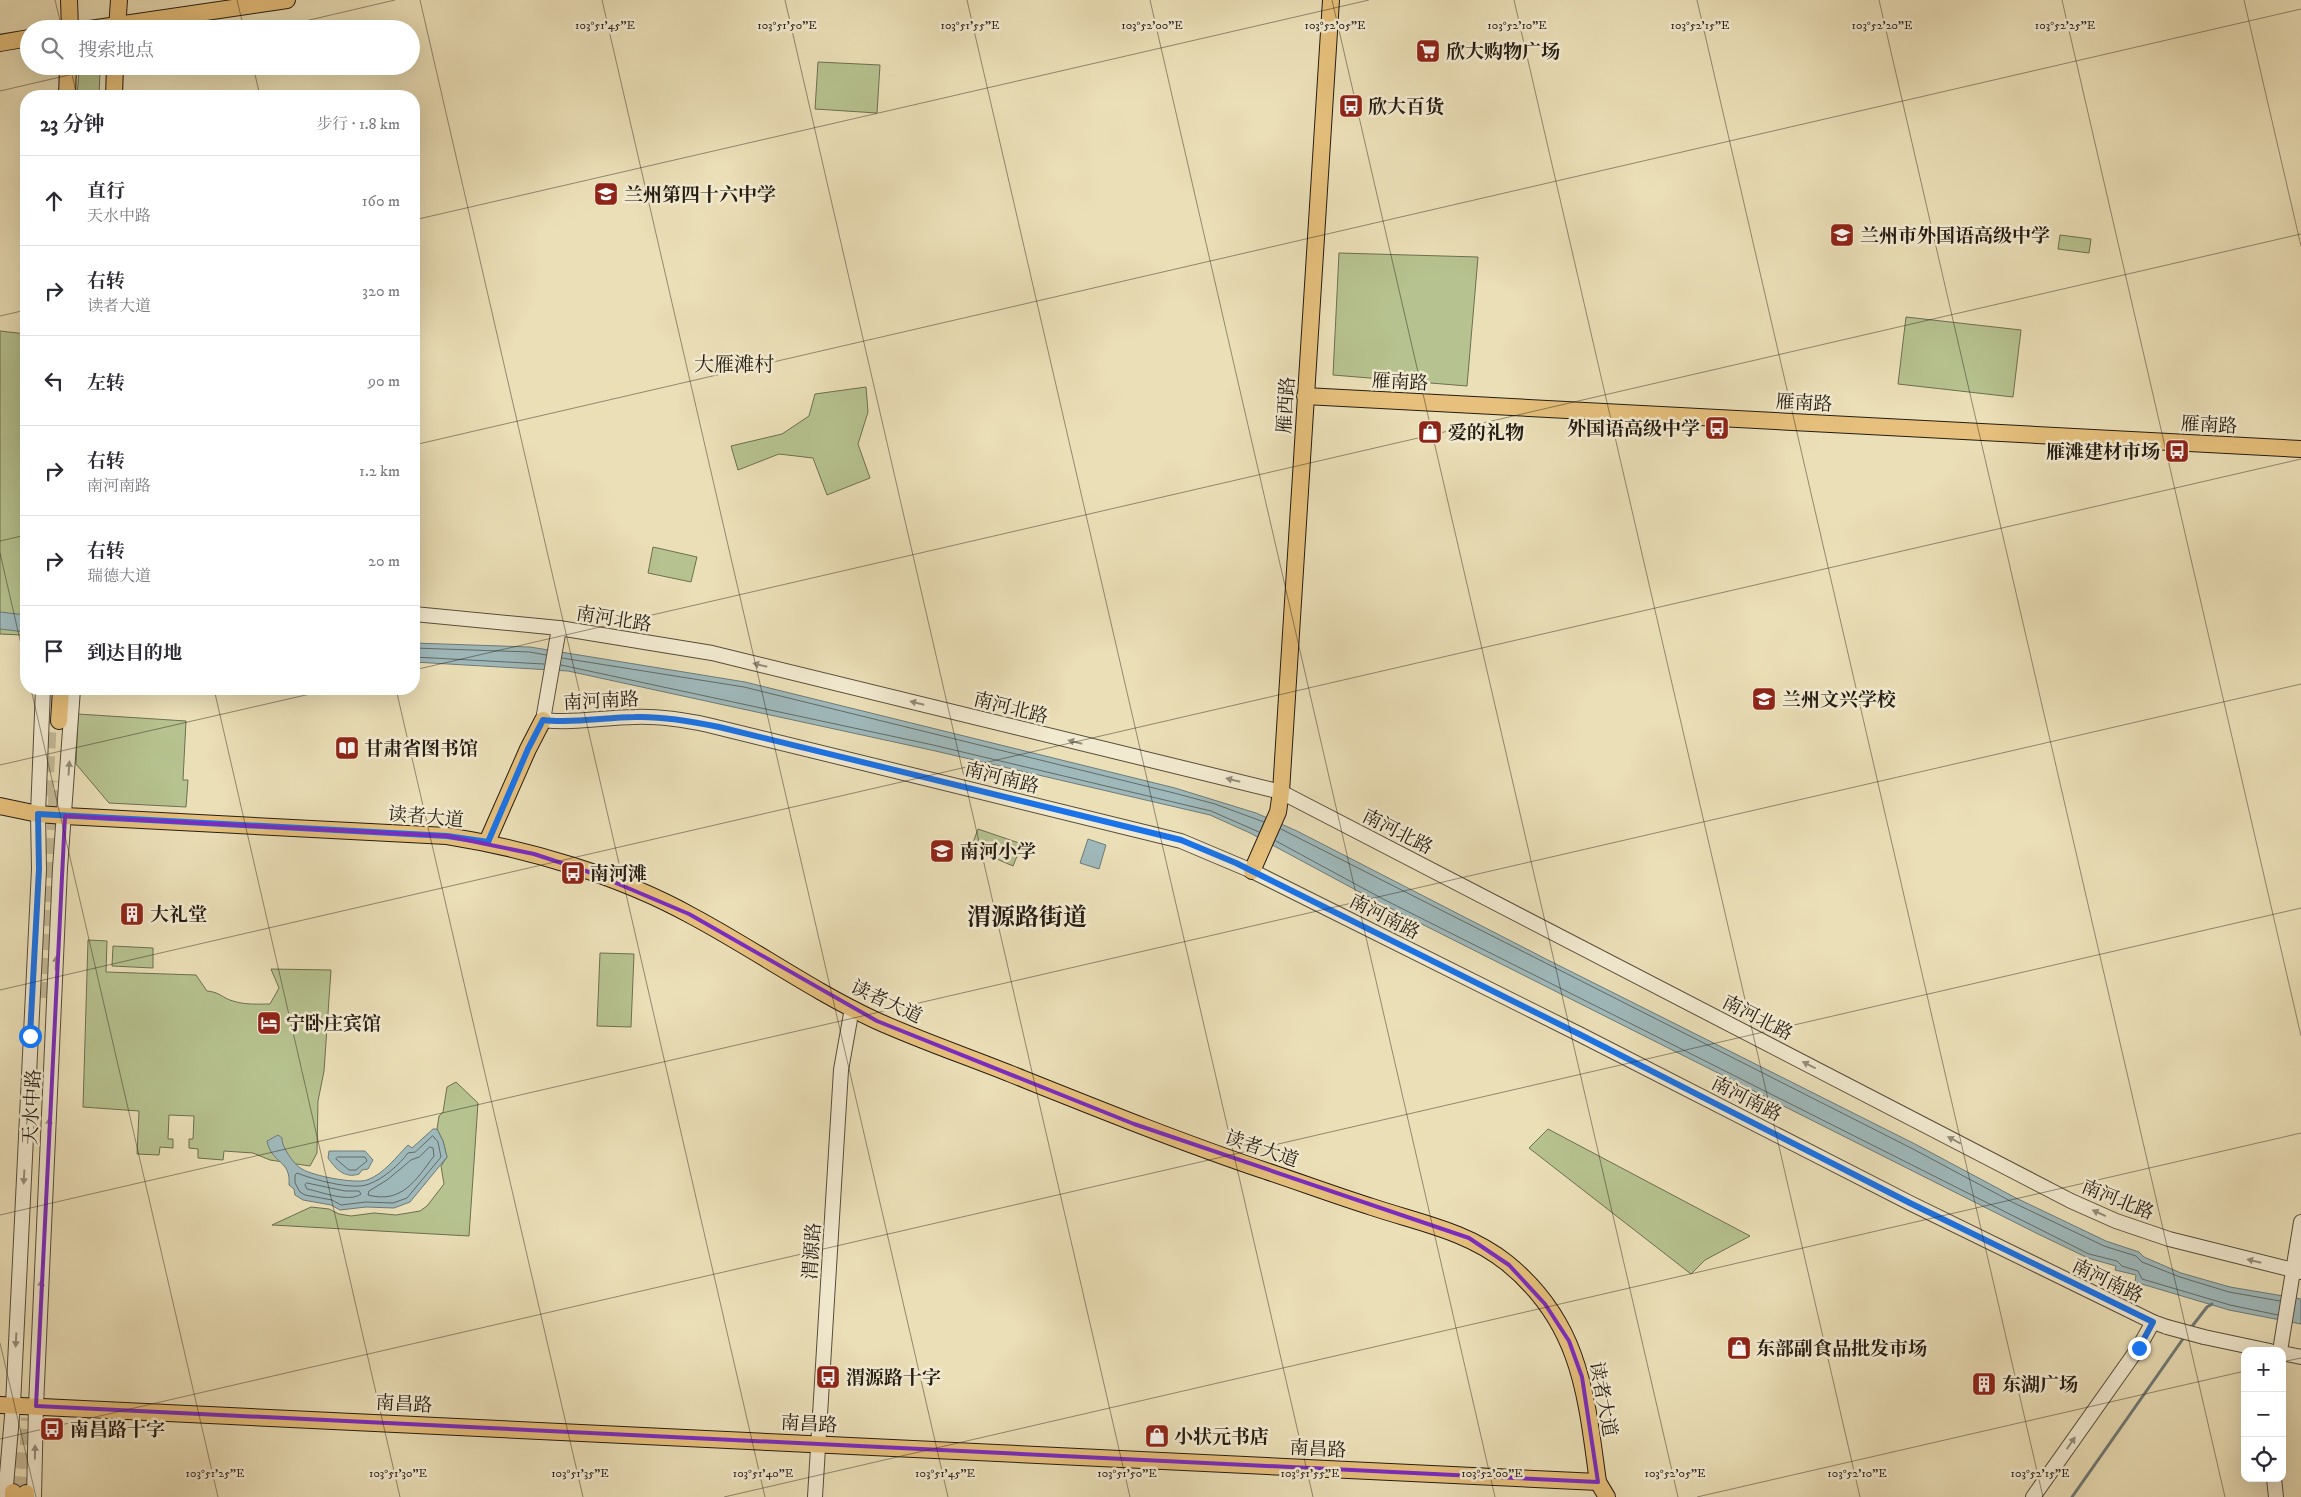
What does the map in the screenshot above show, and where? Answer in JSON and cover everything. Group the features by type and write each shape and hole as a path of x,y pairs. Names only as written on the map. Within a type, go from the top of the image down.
{"main road":[{"path":"69,0 70,20"},
{"path":"118,20 119,0"},
{"path":"161,20 287,0"},
{"name":"雁西路","path":"1252,870 1278,812 1280,792 1331,0"},
{"path":"0,43 20,40"},
{"path":"67,90 68,75"},
{"path":"114,90 115,75"},
{"name":"雁南路","path":"1306,396 2301,449"},
{"path":"51,695 54,720 60,695"},
{"path":"488,842 528,749 543,720"},
{"name":"读者大道","path":"0,806 38,814 65,816 447,836 488,842 567,865 658,899 690,914 852,1008 877,1020 1134,1124 1374,1208 1449,1230 1488,1250 1509,1265 1529,1284 1545,1304 1569,1341 1582,1377 1598,1482"},
{"name":"南昌路","path":"7,1405 1598,1482"},
{"path":"1598,1482 1607,1497"}],"street":[{"name":"南河北路","path":"420,615 712,653 1280,792 2071,1201 2116,1221 2169,1239 2297,1271"},
{"path":"543,720 557,634"},
{"name":"天水中路","path":"20,1495 7,1405 39,869 38,814 43,695"},
{"name":"天水中路","path":"20,1495 36,1406 60,877 73,695"},
{"name":"南河南路","path":"543,720 558,722 650,717 708,725 1181,840 1252,870 1910,1203 2153,1322 2252,1347"},
{"name":"渭源路","path":"815,1497 841,1070 852,1008"},
{"path":"2281,1347 2289,1290 2297,1271 2301,1222"},
{"path":"2033,1497 2139,1348 2153,1322"},
{"path":"2286,1353 2301,1357"},
{"path":"2274,1482 2276,1497"}],"highlighted area":[{"path":"65,816 447,836 534,854 595,874 689,914 877,1021 1134,1124 1469,1238 1509,1265 1545,1304 1569,1341 1582,1377 1598,1482 36,1406"}],"green space":[{"path":"818,62 880,65 877,113 815,109"},
{"path":"79,75 100,75 99,90 77,90"},
{"path":"2060,235 2091,239 2089,253 2058,249"},
{"path":"1339,253 1478,257 1467,386 1333,375"},
{"path":"1906,317 2021,330 2013,397 1898,384"},
{"path":"0,331 20,333 20,635 0,634"},
{"path":"866,387 868,412 858,444 870,478 827,495 813,458 779,454 738,470 731,446 782,434 809,416 815,394"},
{"path":"653,547 697,557 691,582 648,573"},
{"path":"78,714 186,721 183,780 188,780 186,807 109,803 76,764"},
{"path":"978,829 1022,844 1013,866 971,848"},
{"path":"88,940 107,941 106,972 196,975 207,991 242,1003 270,1004 279,988 271,969 331,970 324,1071 318,1101 317,1153 310,1166 270,1160 253,1153 224,1151 223,1160 198,1158 198,1149 189,1148 189,1139 193,1139 194,1116 169,1115 168,1139 173,1139 173,1148 160,1147 159,1155 137,1154 139,1111 83,1107"},
{"path":"113,946 153,948 153,968 112,966"},
{"path":"600,953 634,954 631,1027 597,1026"},
{"path":"456,1082 478,1103 469,1236 272,1225 311,1207 329,1209 339,1214 351,1216 374,1213 396,1215 420,1211 427,1206 444,1184 441,1166 447,1157 443,1141 437,1129 439,1116 443,1112 447,1087"},
{"path":"1548,1129 1750,1236 1705,1260 1691,1274 1529,1148"}],"water":[{"path":"0,612 20,614 20,631 0,629"},
{"path":"420,643 530,647 745,682 1175,788 1256,813 1297,831 1548,960 1915,1144 2016,1198 2106,1241 2139,1252 2144,1257 2181,1273 2230,1287 2301,1299 2301,1324 2229,1310 2135,1282 2136,1275 2115,1270 2116,1266 2088,1258 2036,1233 1380,903 1250,833 1210,815 931,750 568,671 420,662"},
{"path":"1088,839 1106,845 1099,869 1080,863"},
{"path":"433,1129 437,1129 443,1141 447,1157 410,1202 394,1208 366,1207 340,1210 331,1205 303,1200 295,1195 294,1189 289,1185 287,1171 269,1149 267,1141 278,1135 282,1138 292,1160 307,1172 334,1179 361,1181 379,1174 408,1145 412,1148"},
{"path":"329,1151 365,1151 373,1160 368,1169 362,1170 359,1174 344,1174 328,1158"}],"waterway":[{"path":"2190,1329 2207,1307 2212,1304"},
{"path":"2072,1497 2185,1336"}],"tunnel":[{"path":"45,796 49,719"},
{"path":"47,998 57,781"},
{"path":"26,1493 29,1418"},
{"path":"13,1492 15,1448"}],"place":[{"name":"欣大购物广场","path":"1428,51"},
{"name":"欣大百货","path":"1351,106"},
{"name":"兰州第四十六中学","path":"606,194"},
{"name":"兰州市外国语高级中学","path":"1842,235"},
{"name":"外国语高级中学","path":"1717,428"},
{"name":"爱的礼物","path":"1430,432"},
{"name":"雁滩建材市场","path":"2177,451"},
{"name":"兰州文兴学校","path":"1764,699"},
{"name":"甘肃省图书馆","path":"347,748"},
{"name":"南河小学","path":"942,851"},
{"name":"南河滩","path":"573,873"},
{"name":"大礼堂","path":"132,914"},
{"name":"宁卧庄宾馆","path":"269,1023"},
{"name":"东部副食品批发市场","path":"1739,1348"},
{"name":"渭源路十字","path":"828,1377"},
{"name":"东湖广场","path":"1984,1384"},
{"name":"南昌路十字","path":"52,1429"},
{"name":"小状元书店","path":"1157,1436"}],"district":[{"name":"大雁滩村","path":"734,364"},
{"name":"渭源路街道","path":"1027,917"}],"route":[{"path":"30,1036 39,869 38,814 447,836 488,842 528,749 543,720 558,722 636,717 677,719 719,727 1181,840 1236,863 1579,1034 1910,1203 2153,1322 2139,1348"}]}
